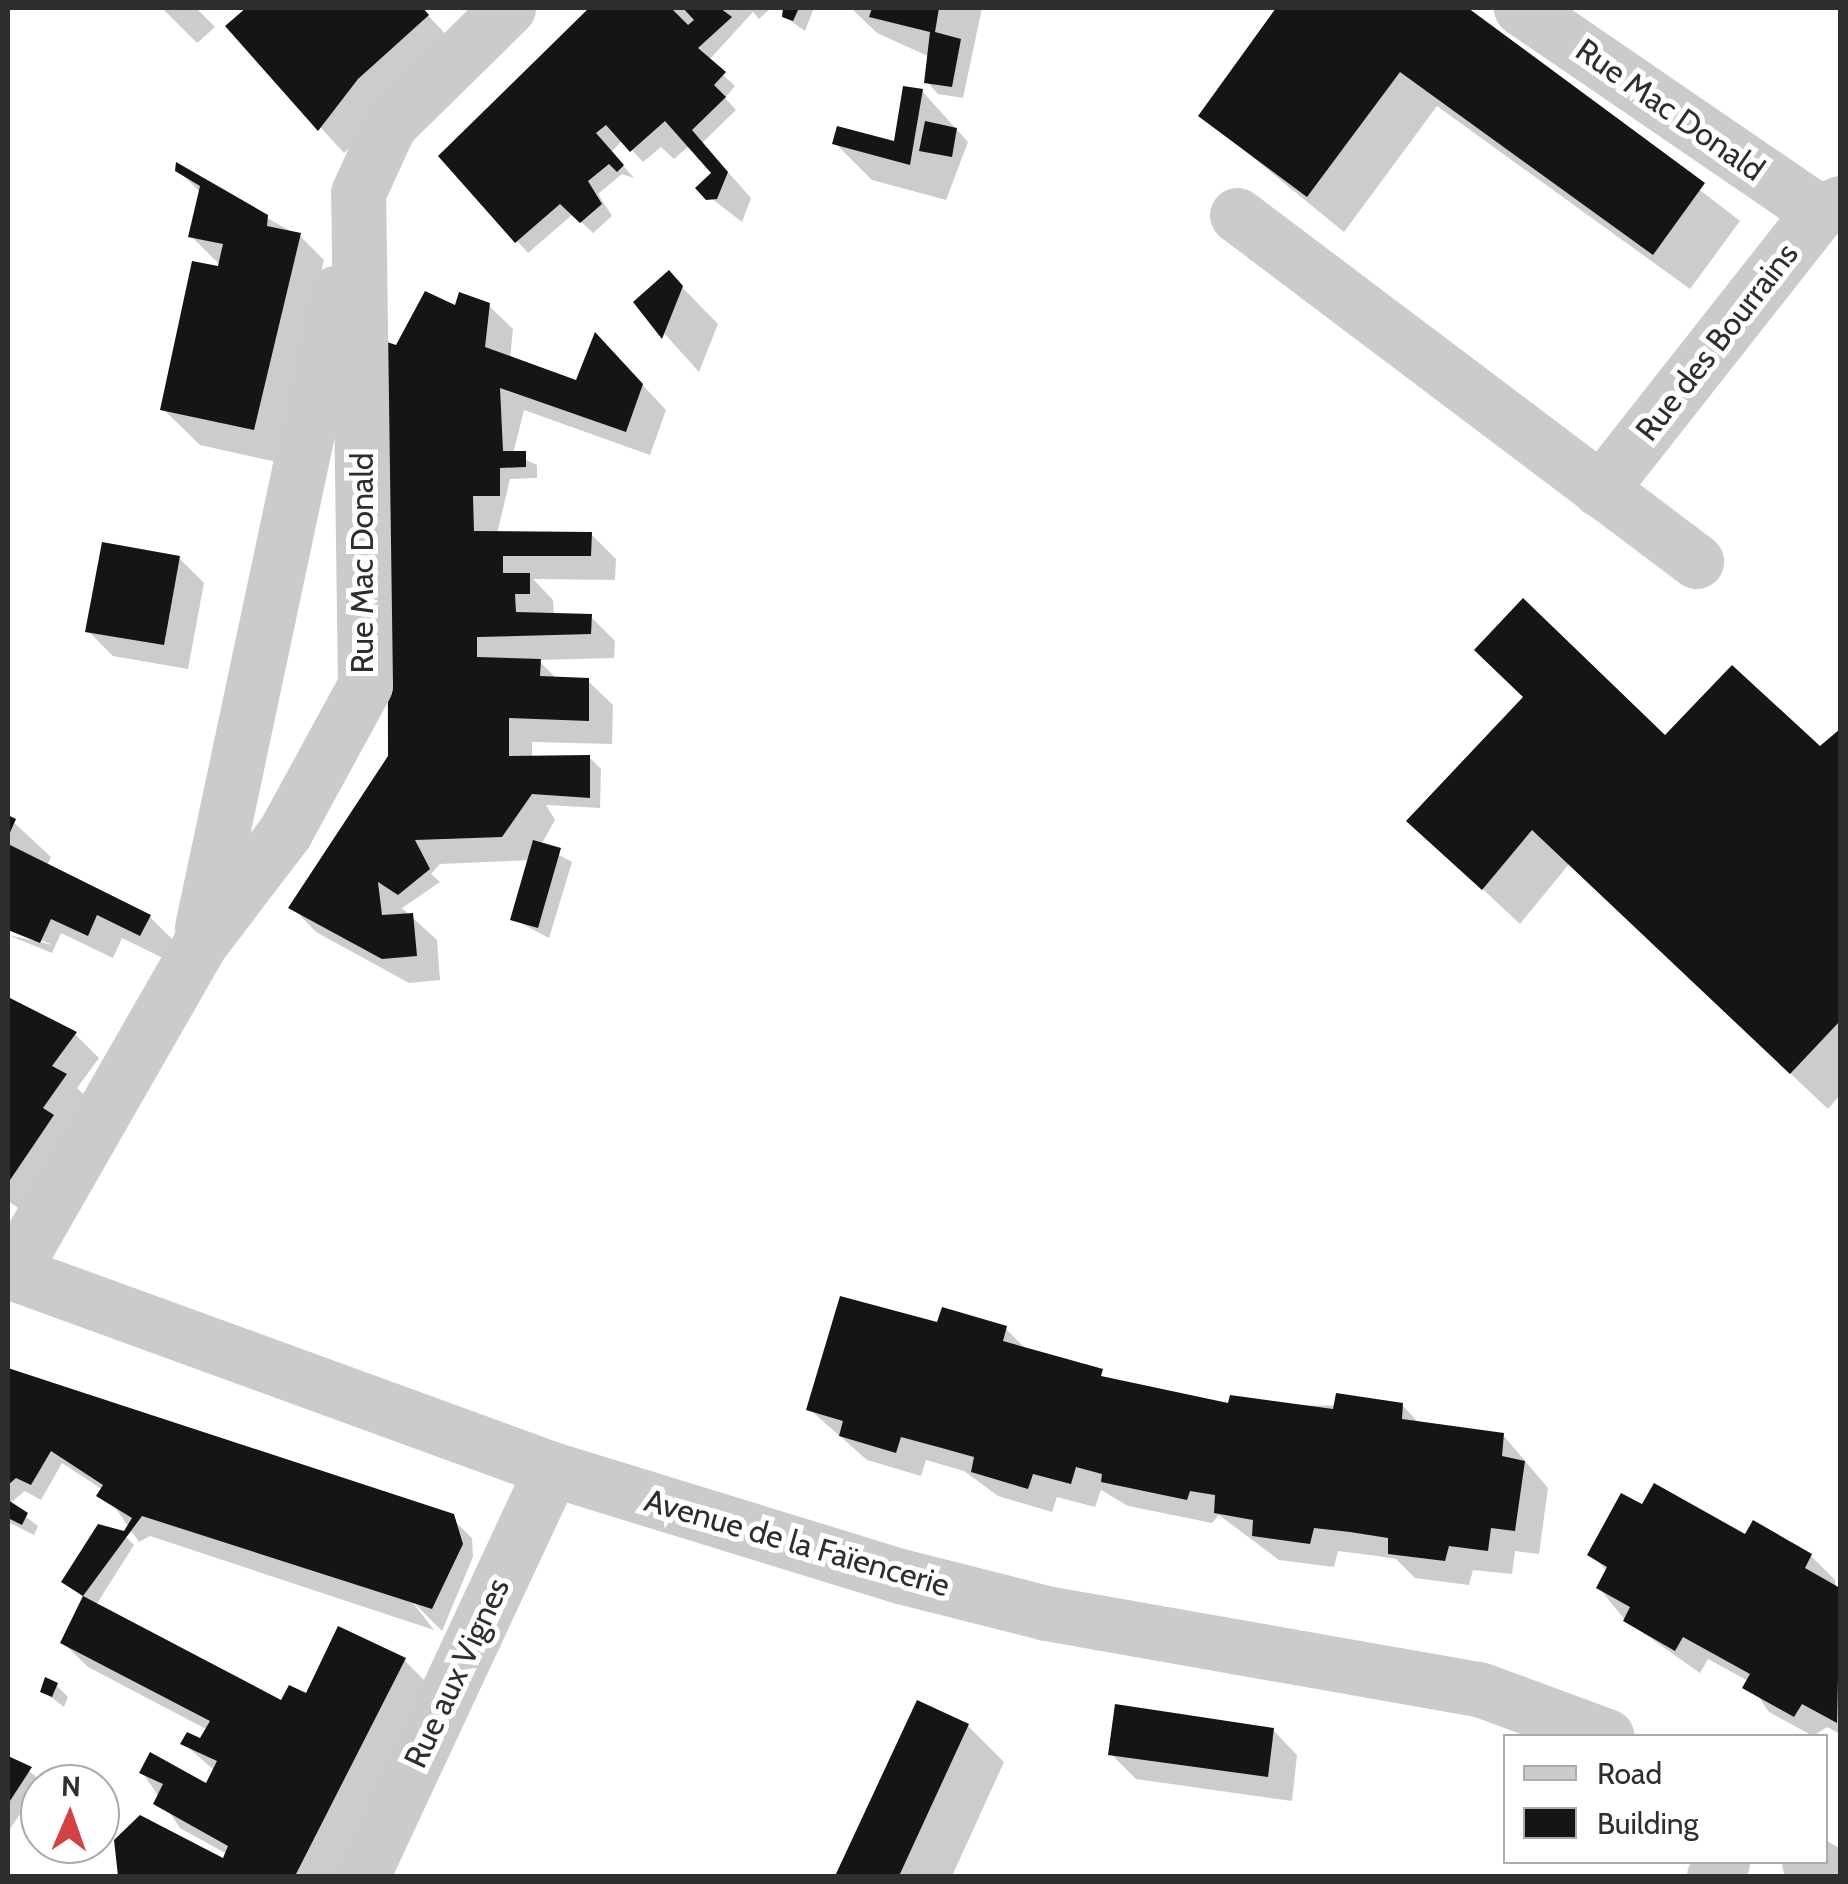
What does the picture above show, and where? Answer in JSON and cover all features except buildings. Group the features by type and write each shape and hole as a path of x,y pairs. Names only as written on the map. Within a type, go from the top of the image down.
{"street":[{"name":"Rue Mac Donald","path":"199,945 358,194 388,125 508,8"},
{"name":"Rue Mac Donald","path":"1521,8 1830,208"},
{"name":"Rue Mac Donald","path":"10,1271 199,945 285,832 364,684 358,194"},
{"name":"Rue des Bourrains","path":"1600,490 1830,208"},
{"path":"1237,215 1696,560"},
{"name":"Avenue de la Faïencerie","path":"10,1271 552,1470 900,1576 1046,1612 1480,1689 1603,1734"},
{"name":"Rue aux Vignes","path":"362,1876 552,1470"}]}
